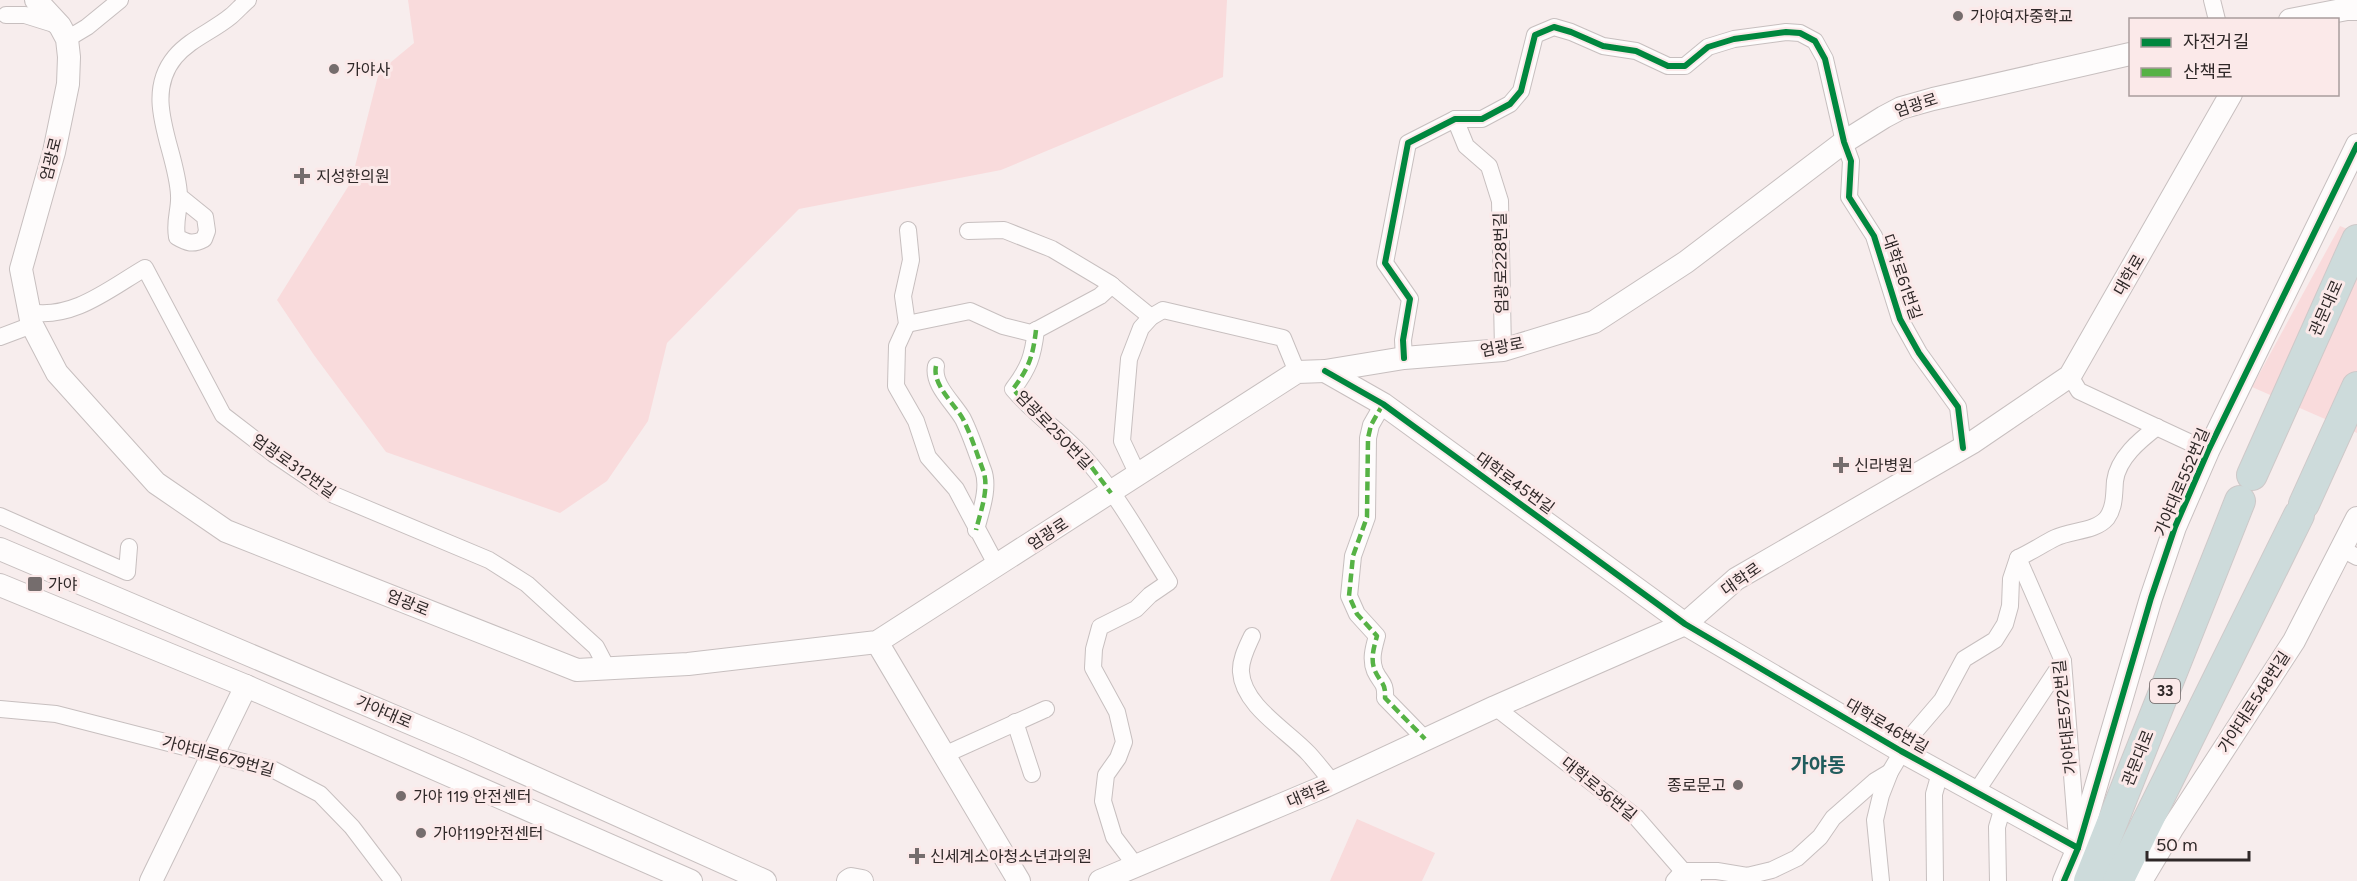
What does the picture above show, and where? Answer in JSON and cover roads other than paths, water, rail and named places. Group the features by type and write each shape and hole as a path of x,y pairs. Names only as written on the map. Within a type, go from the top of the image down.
{"highway":[{"name":"관문대로","path":"2089,881 2246,488 2357,240"},
{"name":"33","path":"2118,881 2301,509 2357,387"}],"main road":[{"path":"36,0 63,33"},
{"path":"2301,18 2357,9"},
{"name":"엄광로","path":"63,33 69,57 68,84 54,152 21,270 30,319 57,373 156,483 226,531 577,670 688,664 876,642 1111,494 1298,372 1325,371 1404,358 1503,350 1594,322 1686,262 1844,142 1901,108 2129,54"},
{"name":"대학로","path":"1100,881 1333,783 1495,707 1685,624 1736,579 1963,448 2070,376 2230,96"},
{"name":"가야대로552번길","path":"2064,881 2078,848 2175,526 2208,451 2357,145"},
{"name":"대학로45번길","path":"1325,371 1383,404 1685,624"},
{"name":"가야대로548번길","path":"2141,881 2350,553 2357,518"},
{"name":"가야대로","path":"0,549 464,746 765,881"},
{"name":"가야대로","path":"0,585 246,686 691,881"},
{"name":"대학로46번길","path":"1685,624 1901,751 2078,848"},
{"path":"876,642 1019,881"},
{"path":"152,878 246,686"},
{"path":"2072,881 2128,783"},
{"path":"2130,881 2164,790"},
{"path":"848,881 851,879 862,881"}],"street":[{"path":"3,15 15,10 19,0"},
{"path":"3,15 25,15 63,33 87,27 120,0"},
{"path":"179,196 205,217 207,231 204,239 189,243 177,237 175,223 179,196 160,102 162,77 175,56 200,36 231,17 248,0"},
{"path":"2212,0 2216,18"},
{"name":"대학로61번길","path":"1455,119 1482,119 1510,104 1521,91 1535,35 1554,27 1603,46 1636,51 1668,66 1685,66 1708,46 1734,39 1779,32 1800,33 1815,41 1825,59 1844,142 1851,161 1849,197 1874,236 1900,319 1919,353 1958,407 1963,448"},
{"path":"1404,358 1403,340 1410,299 1385,263 1408,143 1455,119"},
{"name":"엄광로228번길","path":"1455,119 1467,146 1489,166 1500,201 1503,350"},
{"path":"908,230 911,260 903,296 907,324 897,346 896,386 916,421 928,458 956,489 997,566"},
{"path":"968,231 1004,230 1052,249 1112,285 1151,317"},
{"name":"엄광로312번길","path":"30,319 41,314 73,310 145,268 223,415 275,455 334,495 489,560 527,584 596,647 607,668"},
{"path":"907,324 970,311 1003,326 1031,333 1100,296 1112,285"},
{"path":"1138,475 1122,441 1129,359 1141,328 1163,309 1283,338 1298,372"},
{"path":"0,338 30,319"},
{"name":"엄광로250번길","path":"1036,330 1027,371 1013,389 1026,404 1084,457 1111,494"},
{"path":"936,366 935,371 940,385 963,420 984,472 984,492 976,530"},
{"path":"2070,376 2079,390 2208,451"},
{"path":"1383,404 1371,425 1368,438 1367,517 1353,556 1349,596 1357,614 1377,636 1372,654 1375,670 1386,685 1385,698 1425,739"},
{"path":"1881,881 1875,820 1890,772 1912,735 1942,700 1964,659 1995,640 2005,624 2010,606 2011,579 2018,558 2057,537 2087,529 2107,518 2114,500 2115,478 2127,454 2142,438 2157,427"},
{"path":"1111,494 1168,582 1136,609 1100,627 1094,649 1093,668 1117,712 1124,742 1118,758 1107,775 1103,801 1114,837 1136,866"},
{"path":"0,516 127,572 129,547"},
{"name":"가야대로572번길","path":"2018,558 2062,661 2078,848"},
{"path":"1252,636 1244,655 1241,672 1245,687 1261,711 1308,753 1333,783"},
{"path":"1976,792 2062,661"},
{"name":"대학로36번길","path":"1495,707 1636,817 1683,878"},
{"name":"가야대로679번길","path":"0,709 56,714 274,770 320,794 352,827 393,881"},
{"path":"946,760 1015,722 1046,709"},
{"path":"1015,722 1032,774"},
{"path":"1683,878 1717,871 1748,876 1772,870 1797,858 1820,837 1833,818 1875,781 1890,772"},
{"name":"대학로46번길","path":"1935,879 1934,794 1941,773"},
{"path":"1998,881 1997,827 2002,807"}],"place":[{"name":"가야여자중학교","path":"1958,16"},
{"name":"가야사","path":"334,69"},
{"name":"지성한의원","path":"302,176"},
{"name":"신라병원","path":"1841,465"},
{"name":"가야","path":"35,584"},
{"name":"종로문고","path":"1738,785"},
{"name":"가야 119 안전센터","path":"401,796"},
{"name":"가야119안전센터","path":"421,833"},
{"name":"신세계소아청소년과의원","path":"917,856"}],"district":[{"name":"가야동","path":"1818,765"}]}
